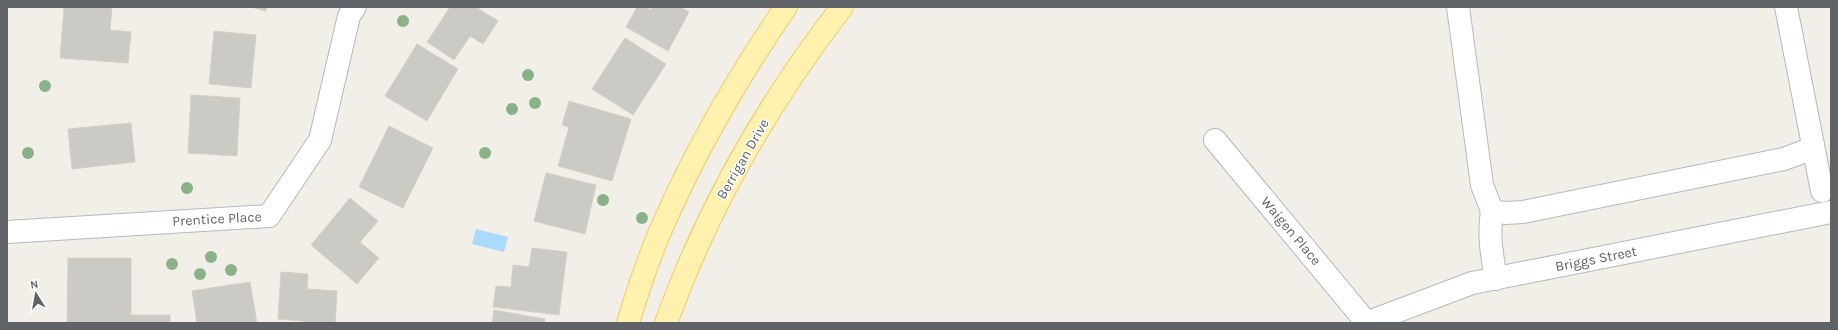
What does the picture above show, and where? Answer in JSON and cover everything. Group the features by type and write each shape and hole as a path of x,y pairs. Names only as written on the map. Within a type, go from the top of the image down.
{"main road":[{"path":"628,323 659,235 681,188 723,106 786,7"},
{"name":"Berrigan Drive","path":"666,323 681,282 719,198 790,78 842,7"}],"street":[{"name":"Prentice Place","path":"7,232 269,216 320,140 349,16 355,7"},
{"path":"1458,7 1482,185 1492,211 1489,230 1490,249 1496,278"},
{"path":"1786,7 1822,191"},
{"name":"Waigen Place","path":"1215,140 1367,323"},
{"path":"1492,211 1505,213 1523,212 1784,159 1805,151 1813,144"},
{"name":"Briggs Street","path":"1367,323 1472,283 1831,212"}],"water":[{"path":"476,229 508,237 504,252 472,244"}],"building":[{"path":"64,7 112,7 110,30 131,32 128,63 60,58"},
{"path":"251,7 267,7 266,11"},
{"path":"450,7 476,7 498,21 483,44 470,36 454,60 427,42"},
{"path":"637,7 646,7 651,10 653,7 680,7 689,12 668,51 626,27"},
{"path":"214,31 256,35 251,88 209,84"},
{"path":"625,38 666,64 633,115 592,89"},
{"path":"417,44 458,69 427,121 385,96"},
{"path":"191,95 240,98 237,156 188,153"},
{"path":"569,101 631,119 612,181 558,166 569,127 562,125"},
{"path":"131,123 135,162 72,169 68,129"},
{"path":"389,126 433,148 403,208 359,187"},
{"path":"546,173 596,185 585,234 534,221"},
{"path":"350,198 378,221 360,242 379,258 357,284 311,245"},
{"path":"532,248 567,252 559,315 493,307 496,286 511,287 513,265 529,267"},
{"path":"68,258 131,258 131,315 170,315 170,323 67,323"},
{"path":"281,272 308,274 307,289 337,291 335,323 303,323 303,321 278,319"},
{"path":"250,282 257,323 197,323 192,291"},
{"path":"494,310 545,319 545,323 492,323"}]}
